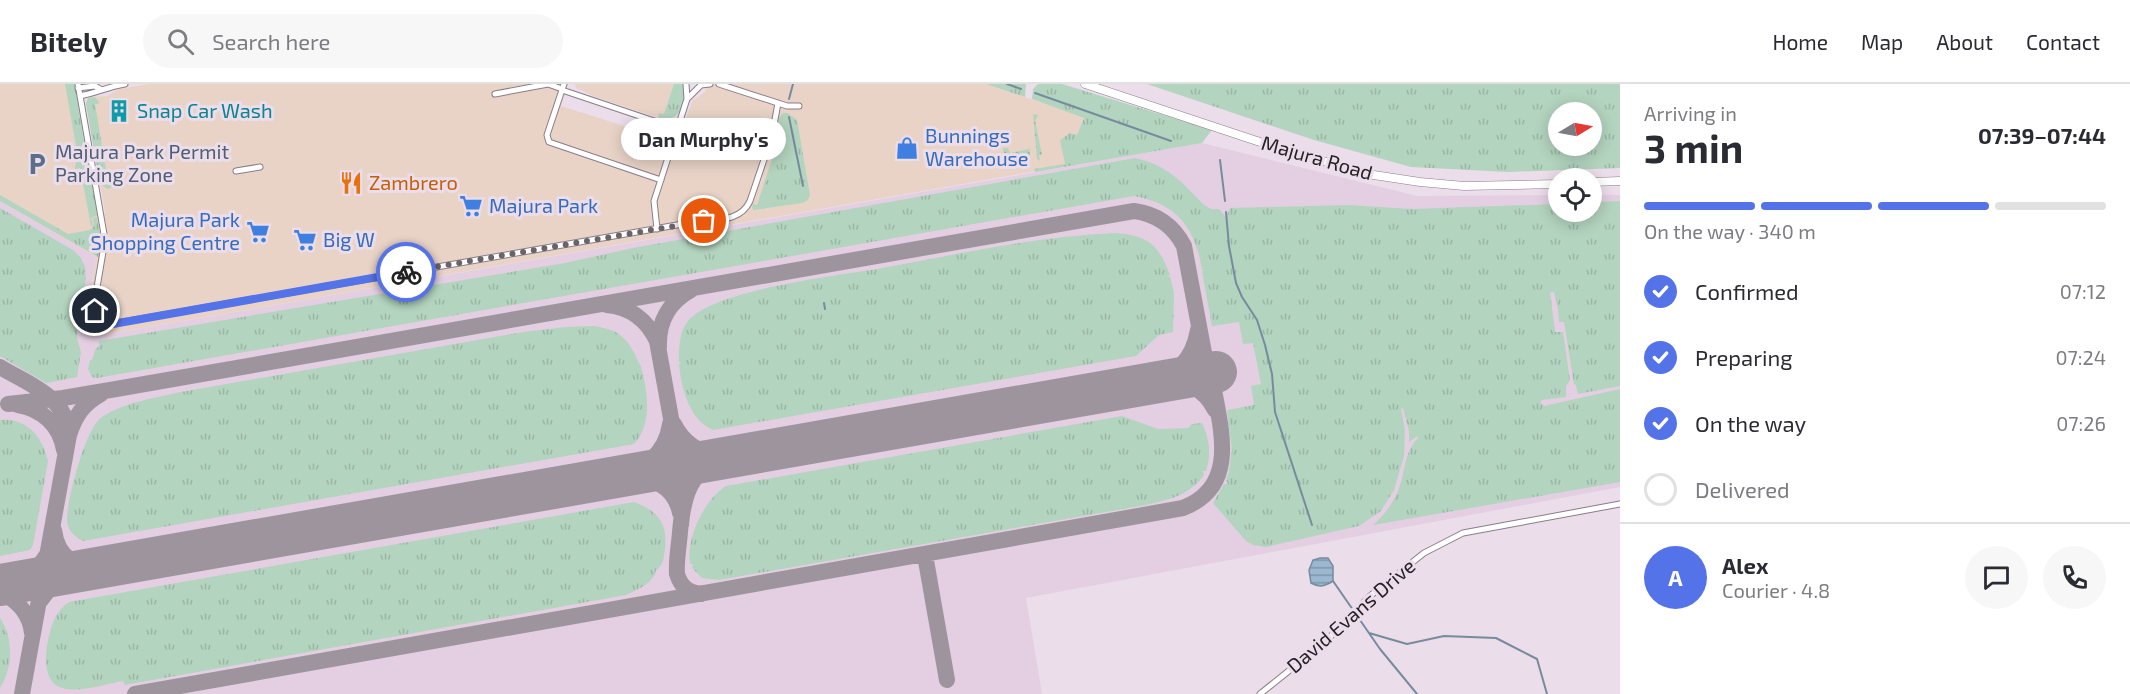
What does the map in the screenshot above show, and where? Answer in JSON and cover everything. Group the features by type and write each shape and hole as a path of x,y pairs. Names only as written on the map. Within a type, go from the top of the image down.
{"main road":[{"name":"Majura Road","path":"1085,84 1263,143 1367,174 1464,186 1548,184"},
{"path":"1602,182 1620,181"}],"street":[{"path":"125,84 100,88 78,86 105,240 94,305 98,316 113,324 729,218 744,212 750,201 770,142 778,103"},
{"path":"495,94 548,84 678,129"},
{"path":"657,229 654,203 687,99 687,84 694,87 710,84"},
{"path":"719,84 778,103 799,106"},
{"path":"687,99 701,85"},
{"path":"80,96 96,93 100,88"},
{"path":"563,88 547,136 549,142 661,180"},
{"path":"236,171 260,167"},
{"name":"David Evans Drive","path":"1260,694 1326,641 1370,596 1424,553 1463,533 1620,504"}],"shaded area":[{"name":"Majura Park","path":"0,84 75,84 98,215 105,213 86,102 91,97 107,96 119,89 149,84 568,84 561,106 678,143 692,101 705,92 708,84 986,84 1084,117 1077,136 1082,163 91,337 87,334 84,323 96,257 0,201"},
{"path":"575,84 683,84 680,110 674,119 662,119 589,95 576,88"},
{"path":"1202,143 1417,196 1548,195 1548,222 1602,222 1602,195 1620,195 1620,487 1026,598 1042,694 0,694 0,201 96,257 84,322 87,334 92,337"}],"green space":[{"path":"65,84 75,84 85,147 82,152 75,153 71,148 76,146"},
{"path":"674,84 683,84 684,103 677,114 672,117 658,118 659,113 664,114"},
{"path":"986,84 1026,84 1025,97"},
{"path":"1038,84 1062,84 1212,130 1202,143 1035,172 1034,169 1065,164 1060,140 1070,133 1077,135 1084,118 1032,99 1033,89"},
{"path":"1147,84 1620,84 1620,168 1548,168 1548,171 1508,172 1411,167 1314,140"},
{"path":"95,97 100,103 95,104 108,181 114,181 112,187 108,189 99,180 86,104 88,98"},
{"path":"783,113 788,113 797,120 810,195 808,200 802,203 753,210 752,204 757,205 782,129 778,127 779,118"},
{"path":"1033,114 1038,115 1035,120 1042,155 1039,155 1040,161 1037,159"},
{"path":"1029,144 1030,155 1027,160 1005,164 1003,148 1008,148 1010,153 1029,149"},
{"path":"1135,158 1165,170 1204,205 1211,209 1219,209 1226,217 1230,208 1349,205 1411,209 1548,204 1548,222 1602,222 1602,202 1620,201 1620,386 1578,394 1574,384 1564,322 1559,322 1554,292 1550,292 1555,332 1563,332 1570,380 1566,386 1566,397 1540,402 1544,406 1620,389 1620,482 1373,525 1396,496 1407,457 1418,438 1417,436 1409,442 1409,431 1403,408 1401,409 1405,430 1404,456 1394,490 1381,511 1359,526 1266,547 1253,545 1246,541 1213,503 1224,484 1228,484 1226,480 1232,450 1227,410 1254,405 1251,386 1261,384 1253,343 1243,344 1239,322 1212,326 1202,271 1205,270 1202,270 1194,241 1182,220 1162,205 1134,196 97,378 92,377 88,369 90,360 99,346 99,341 565,263 633,248"},
{"path":"83,160 89,164 98,215 91,218 93,225 91,226 80,168 75,169 76,162"},
{"path":"0,195 68,234 90,230 94,226 93,218 97,217 102,243 100,258 0,201"},
{"path":"0,208 73,250 81,258 85,267 86,279 78,322 77,338 81,352 77,377 46,383 0,356"},
{"path":"1116,233 1137,236 1156,249 1170,275 1167,277 1170,277 1174,293 1173,332 1159,335 1136,356 713,430 698,419 684,392 679,364 682,363 679,362 679,356 682,331 693,316 729,298 781,285 996,247 1056,238"},
{"path":"593,326 612,331 625,339 642,369 639,370 642,370 646,389 646,419 644,428 634,444 83,541 68,527 68,510 74,482 89,435 102,417 120,408 181,392 523,332"},
{"path":"1122,416 1158,429 1188,428 1192,424 1202,423 1208,440 1209,452 1208,465 1206,471 1203,471 1204,475 1186,492 1171,499 1146,505 719,580 702,578 692,568 693,564 690,564 691,543 698,520 711,500 726,486"},
{"path":"0,420 18,422 32,431 42,444 48,461 33,545 30,550 0,556"},
{"path":"634,502 649,509 660,519 666,540 664,559 655,575 644,586 626,595 125,685 123,681 84,689 69,689 54,684 49,677 46,658 51,628 62,608 69,602"},
{"path":"0,618 8,635 10,653 7,671 0,688"}],"water":[{"path":"1328,558 1333,566 1333,581 1320,586 1311,583 1309,570 1313,560"}],"waterway":[{"path":"789,99 793,84"},
{"path":"1007,84 1021,89"},
{"path":"1035,93 1171,141"},
{"path":"789,117 803,186"},
{"path":"1220,160 1225,201"},
{"path":"1226,212 1236,283 1257,320 1265,345 1272,374 1275,412 1312,525"},
{"path":"824,303 825,309"},
{"path":"1333,581 1380,649 1417,694"},
{"path":"1369,633 1407,644 1444,636 1496,638 1537,659 1547,694"}],"taxiway":[{"path":"8,404 116,389 1134,211 1164,222 1175,232 1184,246 1208,374"},
{"path":"659,347 660,329 666,314 677,300 691,290"},
{"path":"607,305 615,306 637,316 657,341 682,479 681,525"},
{"path":"1143,384 1164,377 1180,366 1191,352 1198,330"},
{"path":"0,367 44,393 53,401 61,410 69,434"},
{"path":"135,694 1183,508 1202,498 1214,484 1220,468 1221,431 1211,373"},
{"path":"1162,381 1179,382 1193,387 1211,402 1215,410"},
{"path":"22,694 69,435 80,411 101,394"},
{"path":"18,405 42,414 54,426 64,450"},
{"path":"615,477 635,471 652,460 664,444 670,424"},
{"path":"674,424 683,438 707,453 736,455 781,448"},
{"path":"701,594 686,588 677,574 684,502 694,480 702,471 713,464 743,455"},
{"path":"627,475 645,478 668,490 680,513"},
{"path":"54,530 60,548 70,560 94,567 104,567"},
{"path":"925,555 947,680"},
{"path":"7,584 29,574 46,556"},
{"path":"41,600 56,580 78,571"},
{"path":"0,592 22,608 29,620 32,633"}],"runway":[{"path":"0,585 1216,372"}],"way so far":[{"path":"406,272 704,221"}],"place":[{"name":"Snap Car Wash","path":"119,111"},
{"name":"Bunnings Warehouse","path":"907,148"},
{"name":"Majura Park Permit Parking Zone","path":"37,164"},
{"name":"Zambrero","path":"351,183"},
{"name":"Majura Park","path":"471,206"},
{"name":"Dan Murphy's","path":"704,221"},
{"name":"Majura Park Shopping Centre","path":"258,232"},
{"name":"Big W","path":"305,240"}],"route":[{"path":"95,311 102,320 113,324 406,272"}]}
